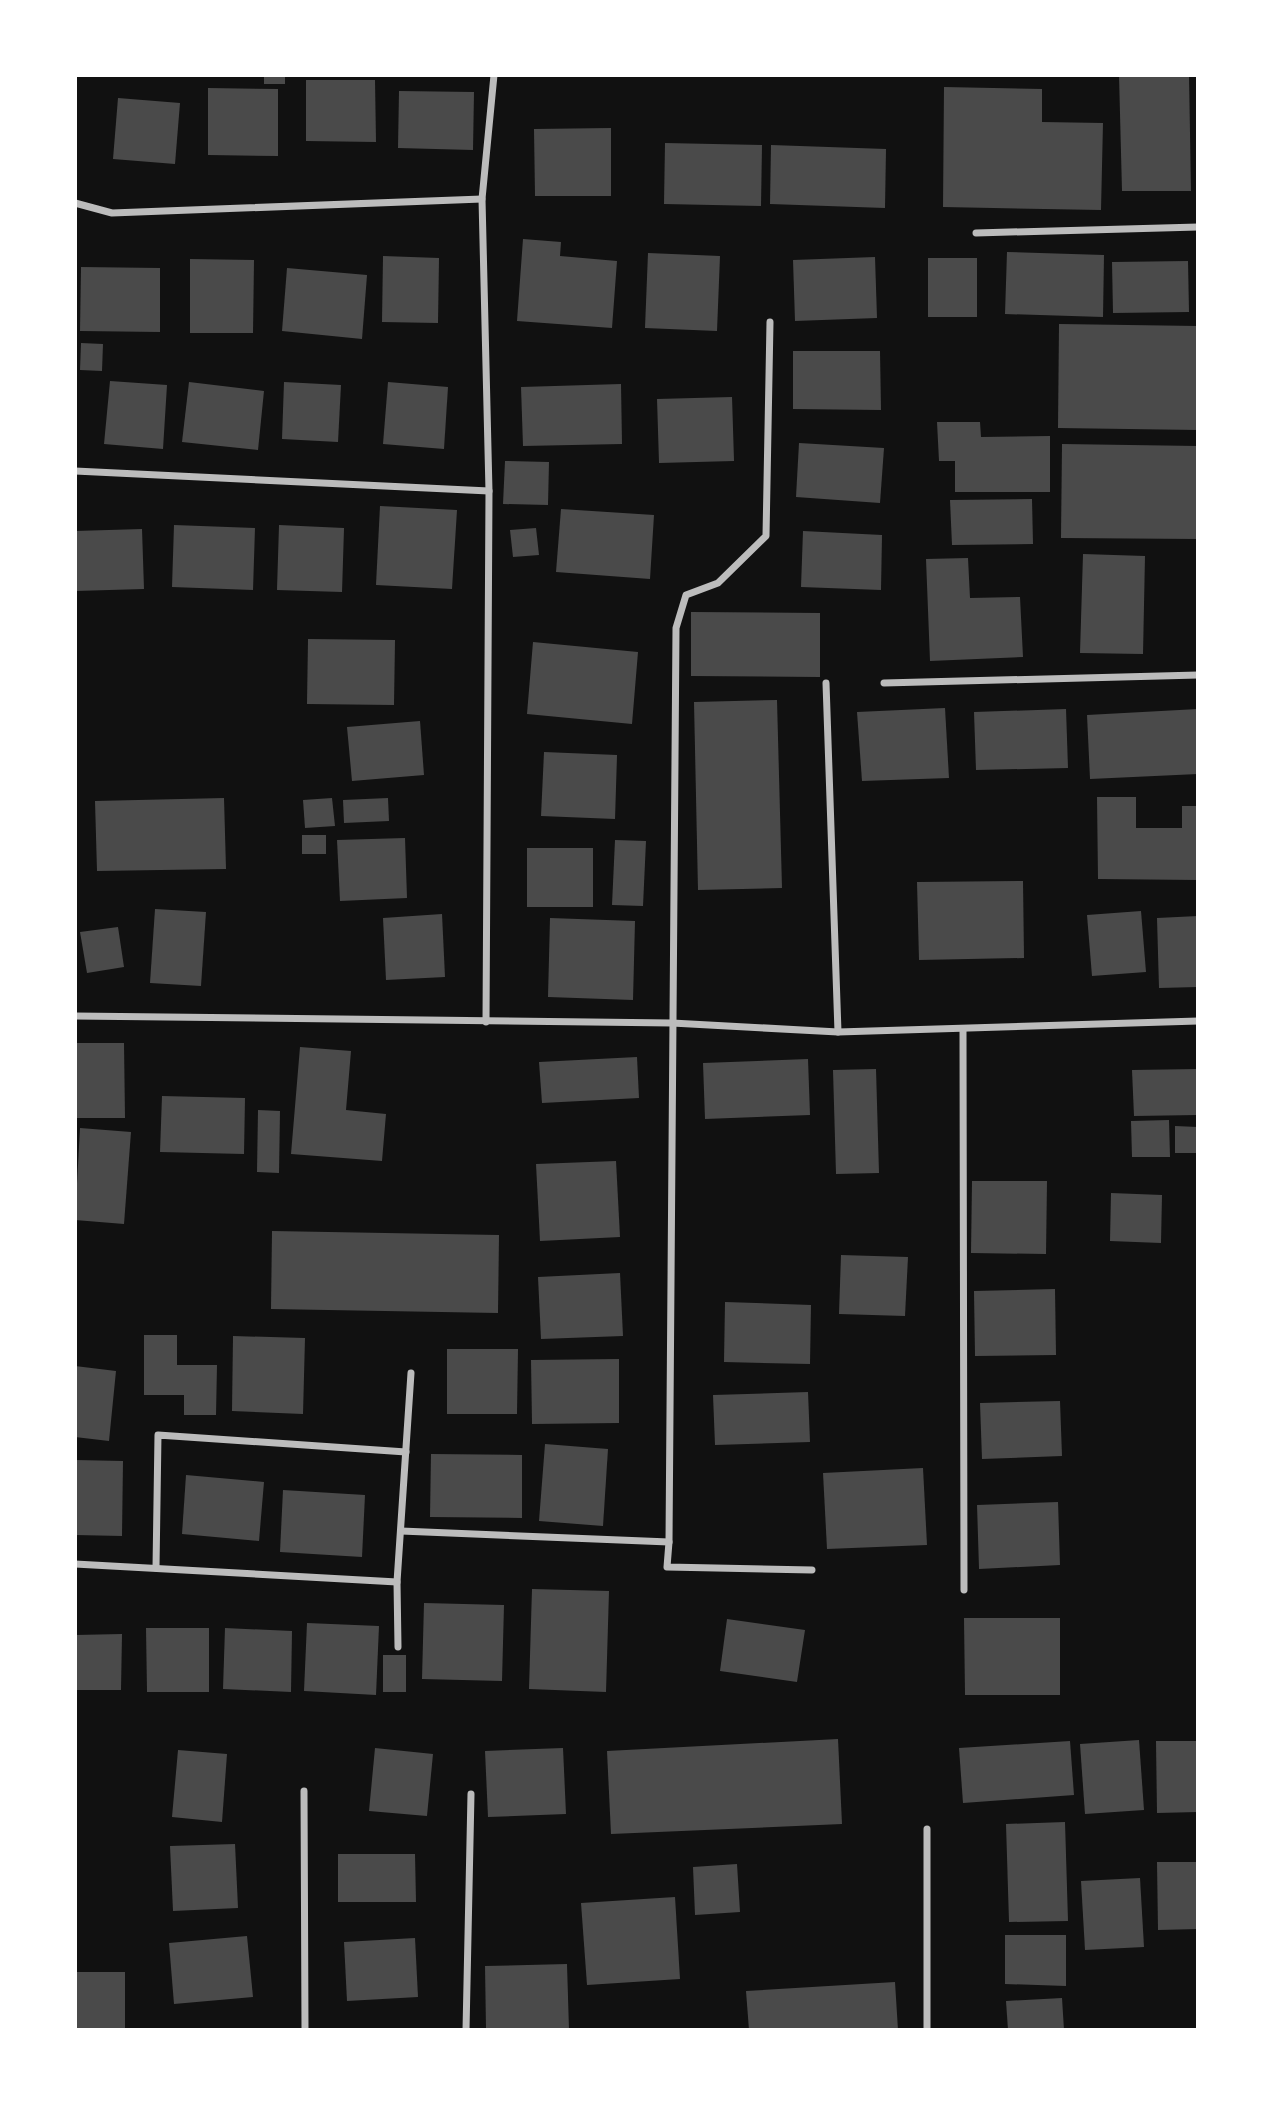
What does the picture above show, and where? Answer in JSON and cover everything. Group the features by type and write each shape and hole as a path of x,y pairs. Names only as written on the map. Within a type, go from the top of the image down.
{"street":[{"path":"486,1022 489,491 482,199 494,75"},
{"path":"75,204 113,213 482,199"},
{"path":"976,233 1198,227"},
{"path":"769,322 766,536 718,583 686,595 677,628 667,1567 812,1570"},
{"path":"75,471 489,491"},
{"path":"884,683 1198,675"},
{"path":"826,683 838,1032"},
{"path":"75,1016 672,1023 838,1032 1198,1021"},
{"path":"963,1029 964,1590"},
{"path":"398,1647 397,1581 411,1373"},
{"path":"156,1568 158,1435 406,1452"},
{"path":"401,1531 669,1542"},
{"path":"75,1564 397,1581"},
{"path":"304,1791 305,2030"},
{"path":"466,2030 471,1794"},
{"path":"927,1829 928,2030"}],"building":[{"path":"264,75 285,75 285,84 264,84"},
{"path":"1119,75 1189,75 1191,191 1122,191"},
{"path":"306,80 375,80 376,142 306,141"},
{"path":"944,87 1042,89 1042,122 1103,123 1101,210 943,207"},
{"path":"208,88 278,89 278,156 208,155"},
{"path":"399,91 474,92 473,150 398,148"},
{"path":"118,98 180,103 175,164 113,159"},
{"path":"611,128 611,196 535,196 534,129"},
{"path":"665,143 762,145 761,206 664,204"},
{"path":"771,145 886,149 885,208 770,204"},
{"path":"523,239 561,242 560,256 617,261 612,328 517,321"},
{"path":"1007,252 1104,255 1103,317 1005,314"},
{"path":"648,253 720,256 717,331 645,328"},
{"path":"383,256 439,258 438,323 382,322"},
{"path":"875,257 877,318 795,321 793,260"},
{"path":"928,258 977,258 977,317 928,317"},
{"path":"190,259 254,260 253,333 190,333"},
{"path":"1188,261 1189,312 1113,313 1112,262"},
{"path":"81,267 160,268 160,332 80,331"},
{"path":"287,268 367,275 362,339 282,331"},
{"path":"1059,324 1198,326 1198,430 1058,428"},
{"path":"81,343 103,344 102,371 80,370"},
{"path":"793,351 880,351 881,410 793,409"},
{"path":"110,381 167,385 163,449 104,444"},
{"path":"189,382 264,391 258,450 182,442"},
{"path":"284,382 341,385 338,442 282,439"},
{"path":"388,382 448,387 444,449 383,444"},
{"path":"621,384 622,444 523,446 521,387"},
{"path":"732,397 734,461 659,463 657,399"},
{"path":"937,422 980,422 981,437 1050,436 1050,492 955,492 955,461 939,461"},
{"path":"799,443 884,448 880,503 796,497"},
{"path":"1062,444 1198,446 1198,539 1061,538"},
{"path":"505,461 549,462 548,505 503,504"},
{"path":"1032,499 1033,544 952,545 950,500"},
{"path":"380,506 457,510 452,589 376,585"},
{"path":"561,509 654,515 650,579 556,572"},
{"path":"174,525 255,528 253,590 172,587"},
{"path":"279,525 344,528 342,592 277,590"},
{"path":"536,528 539,555 513,557 510,530"},
{"path":"142,529 144,589 75,591 75,531"},
{"path":"803,531 882,535 881,590 801,587"},
{"path":"1083,554 1145,556 1143,654 1080,653"},
{"path":"968,558 970,598 1020,597 1023,657 930,661 926,559"},
{"path":"691,612 820,613 820,677 691,676"},
{"path":"308,639 395,640 394,705 307,704"},
{"path":"533,642 638,652 632,724 527,714"},
{"path":"777,700 782,888 698,890 694,702"},
{"path":"945,708 949,778 862,781 857,712"},
{"path":"1066,709 1068,768 976,770 974,712"},
{"path":"1198,709 1198,774 1090,779 1087,715"},
{"path":"420,721 424,775 352,781 347,727"},
{"path":"544,752 617,755 615,819 541,816"},
{"path":"1097,797 1136,797 1136,828 1182,828 1182,806 1198,806 1198,880 1098,879"},
{"path":"224,798 226,869 97,871 95,801"},
{"path":"332,798 335,826 305,828 303,800"},
{"path":"388,798 389,821 344,823 343,800"},
{"path":"302,835 326,835 326,854 302,854"},
{"path":"405,838 407,898 340,901 337,840"},
{"path":"615,840 646,841 643,906 612,905"},
{"path":"527,848 593,848 593,907 527,907"},
{"path":"1023,881 1024,958 919,960 917,882"},
{"path":"155,909 206,912 201,986 150,983"},
{"path":"1141,911 1146,972 1092,976 1087,915"},
{"path":"442,914 445,977 386,980 383,918"},
{"path":"1198,916 1198,987 1159,988 1157,918"},
{"path":"550,918 635,921 633,1000 548,997"},
{"path":"118,927 124,967 87,973 80,932"},
{"path":"75,1043 124,1043 125,1118 75,1118"},
{"path":"300,1047 351,1051 346,1110 386,1114 382,1161 291,1154"},
{"path":"637,1057 639,1098 542,1103 539,1062"},
{"path":"808,1059 810,1115 705,1119 703,1063"},
{"path":"876,1069 879,1173 836,1174 833,1070"},
{"path":"1198,1069 1198,1115 1134,1116 1132,1070"},
{"path":"162,1096 245,1098 244,1154 160,1152"},
{"path":"258,1110 280,1111 279,1173 257,1172"},
{"path":"1169,1120 1170,1157 1132,1157 1131,1121"},
{"path":"1175,1126 1198,1127 1198,1153 1175,1153"},
{"path":"80,1128 131,1132 124,1224 75,1220"},
{"path":"616,1161 620,1237 540,1241 536,1164"},
{"path":"972,1181 1047,1181 1046,1254 971,1253"},
{"path":"1111,1193 1162,1195 1161,1243 1110,1241"},
{"path":"272,1231 499,1235 498,1313 271,1309"},
{"path":"841,1255 908,1257 905,1316 839,1314"},
{"path":"620,1273 623,1336 541,1339 538,1277"},
{"path":"1055,1289 1056,1355 975,1356 974,1291"},
{"path":"725,1302 811,1305 810,1364 724,1362"},
{"path":"144,1335 177,1335 177,1365 217,1365 216,1415 184,1415 184,1395 144,1395"},
{"path":"233,1336 305,1338 303,1414 232,1411"},
{"path":"447,1349 518,1349 517,1414 447,1414"},
{"path":"619,1359 619,1423 532,1424 531,1360"},
{"path":"75,1366 116,1371 109,1441 75,1437"},
{"path":"808,1392 810,1442 715,1445 713,1395"},
{"path":"1060,1401 1062,1456 982,1459 980,1403"},
{"path":"545,1444 608,1449 603,1526 539,1521"},
{"path":"431,1454 522,1455 522,1518 430,1517"},
{"path":"75,1460 123,1461 122,1536 75,1535"},
{"path":"923,1468 927,1545 827,1549 823,1473"},
{"path":"186,1475 264,1482 259,1541 182,1534"},
{"path":"283,1490 365,1495 362,1557 280,1552"},
{"path":"1058,1502 1060,1565 979,1569 977,1505"},
{"path":"532,1589 609,1591 606,1692 529,1689"},
{"path":"424,1603 504,1605 502,1681 422,1679"},
{"path":"964,1618 1060,1618 1060,1695 965,1695"},
{"path":"727,1619 805,1630 797,1682 720,1671"},
{"path":"307,1623 379,1626 376,1695 304,1691"},
{"path":"146,1628 209,1628 209,1692 147,1692"},
{"path":"225,1628 292,1631 291,1692 223,1689"},
{"path":"122,1634 121,1690 75,1690 75,1635"},
{"path":"383,1655 406,1655 406,1692 383,1692"},
{"path":"838,1739 842,1824 611,1834 607,1751"},
{"path":"1139,1740 1144,1810 1085,1814 1080,1744"},
{"path":"1070,1741 1074,1795 963,1803 959,1748"},
{"path":"1156,1741 1198,1741 1198,1812 1157,1813"},
{"path":"375,1748 433,1754 427,1816 369,1811"},
{"path":"563,1748 566,1814 488,1817 485,1751"},
{"path":"178,1750 227,1754 222,1822 172,1817"},
{"path":"1065,1822 1068,1921 1009,1922 1006,1824"},
{"path":"235,1844 238,1908 173,1911 170,1846"},
{"path":"338,1854 415,1854 416,1902 338,1902"},
{"path":"1157,1862 1198,1862 1198,1929 1158,1930"},
{"path":"737,1864 740,1912 695,1915 693,1867"},
{"path":"1140,1878 1144,1947 1085,1950 1081,1881"},
{"path":"675,1897 680,1979 587,1985 581,1903"},
{"path":"1005,1935 1066,1935 1066,1986 1005,1984"},
{"path":"247,1936 253,1997 174,2004 169,1943"},
{"path":"415,1938 418,1997 347,2001 344,1942"},
{"path":"567,1964 569,2030 486,2030 485,1966"},
{"path":"75,1972 125,1972 125,2030 75,2030"},
{"path":"895,1982 898,2030 749,2030 746,1991"},
{"path":"1062,1998 1064,2030 1008,2030 1006,2001"}]}
